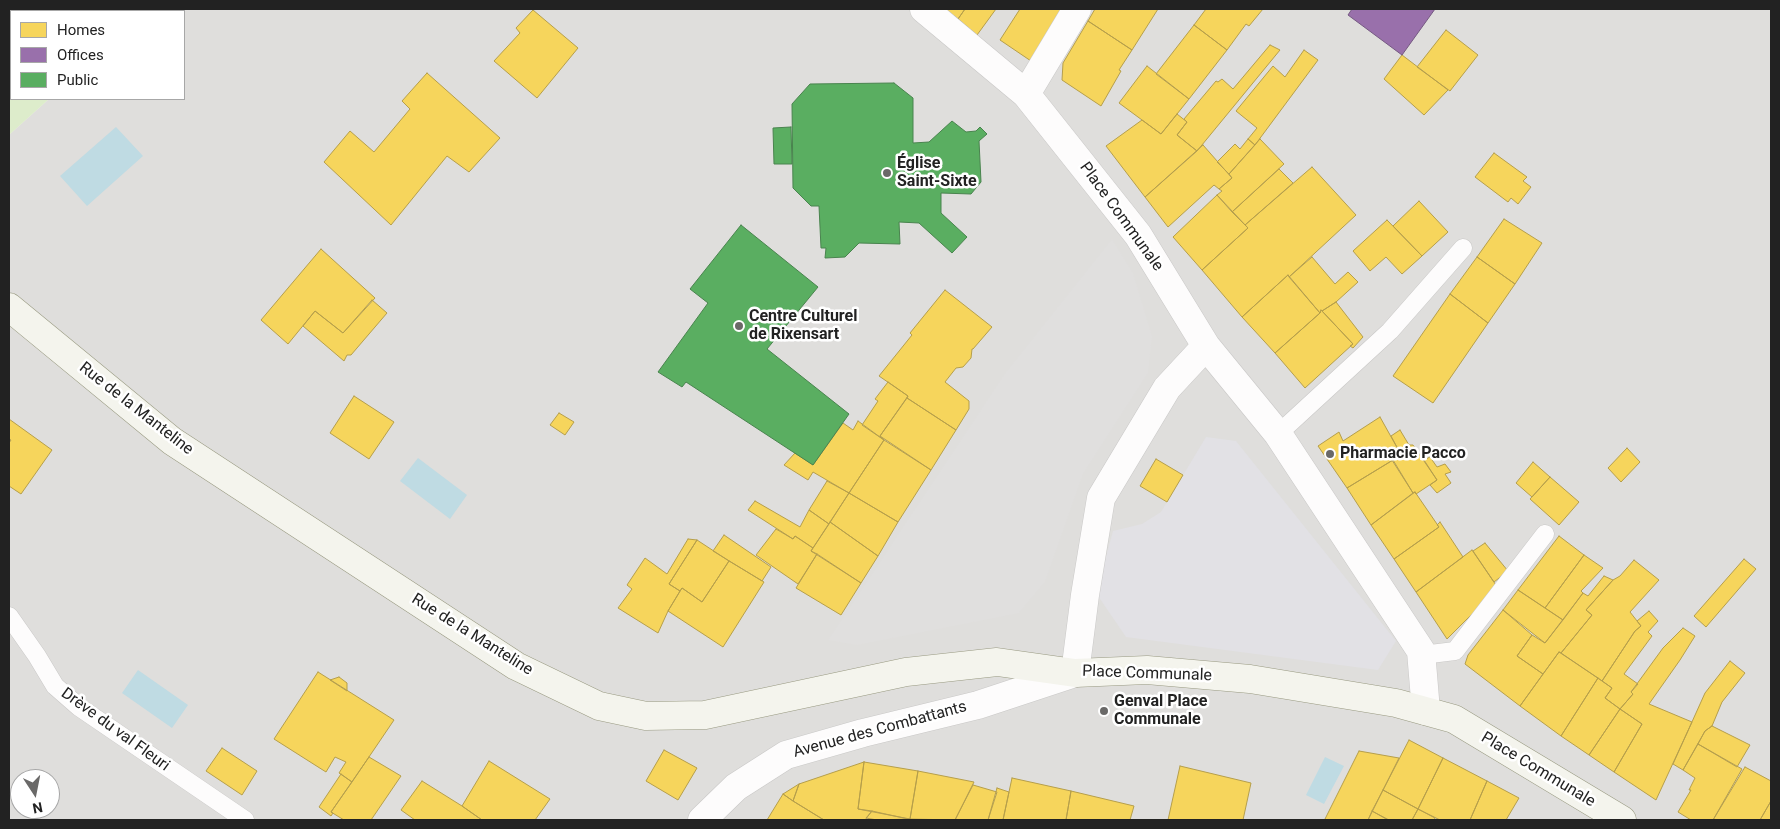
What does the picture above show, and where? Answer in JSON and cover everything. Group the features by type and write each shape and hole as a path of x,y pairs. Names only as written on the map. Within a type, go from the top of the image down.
{"street":[{"name":"Place Communale","path":"924,9 1026,94 1138,234 1206,346 1278,434 1421,651 1426,711"},
{"path":"1026,94 1077,9"},
{"name":"Rue de la Manteline","path":"9,307 172,441 516,666 599,706 646,716 704,715 906,672 997,662 1075,673"},
{"name":"Place Communale","path":"1206,346 1167,388 1101,498 1085,595 1075,673 1147,670 1250,679 1396,703 1426,711 1454,719 1622,820"},
{"name":"Avenue des Combattants","path":"702,820 736,786 786,755 863,733 978,705 1075,673"}],"lane":[{"path":"1278,434 1390,331 1463,248"},
{"path":"1422,655 1455,651 1545,534"},
{"name":"Drève du val Fleuri","path":"9,616 55,686 87,712 245,820"}],"shaded area":[{"path":"150,9 1771,9 1771,820 9,820 9,135 48,100 185,100 185,10"},
{"path":"1112,239 1133,273 1152,336 1148,373 1083,474 1045,582 1019,613 857,645 828,640 1006,372"},
{"path":"1206,437 1236,441 1396,641 1378,670 1126,637 1096,593 1113,531 1142,524 1161,512"}],"green space":[{"path":"9,9 150,9 10,10 10,100 48,100 9,135"}],"water":[{"path":"116,127 143,156 87,206 60,176"},
{"path":"418,458 467,495 450,519 400,481"},
{"path":"138,670 188,705 172,728 122,693"},
{"path":"1325,757 1344,766 1324,804 1306,795"}],"building: Homes":[{"path":"945,9 965,9 958,19"},
{"path":"965,9 996,9 977,35 958,19"},
{"path":"1020,9 1064,9 1031,61 1000,40"},
{"path":"1095,9 1158,9 1132,50 1088,21"},
{"path":"1206,9 1263,9 1249,26 1246,24 1227,50 1194,25"},
{"path":"533,10 578,48 537,98 494,61 520,33 516,28"},
{"path":"1088,21 1132,50 1119,70 1121,71 1101,106 1062,80 1063,63"},
{"path":"1194,25 1227,50 1189,99 1156,74"},
{"path":"1446,30 1478,55 1450,91 1417,67"},
{"path":"1270,45 1280,50 1197,151 1177,135 1187,122 1184,119 1216,81 1218,82 1222,79 1233,89"},
{"path":"1304,50 1318,60 1255,145 1248,139 1257,128 1236,111 1273,66 1285,77"},
{"path":"1402,55 1448,90 1424,115 1384,79"},
{"path":"1147,66 1189,99 1161,134 1119,103"},
{"path":"427,73 500,138 469,172 447,156 391,225 324,162 350,131 374,152 410,109 402,101"},
{"path":"1177,114 1187,122 1177,135 1197,151 1145,197 1106,146 1142,120 1161,134"},
{"path":"1248,139 1255,145 1229,174 1217,162 1235,144 1240,149"},
{"path":"1260,139 1284,164 1232,212 1217,195 1222,191 1219,189 1232,178 1229,174"},
{"path":"1203,145 1232,178 1219,189 1214,185 1168,227 1145,197"},
{"path":"1494,153 1527,177 1523,181 1531,187 1518,204 1511,198 1508,202 1475,177"},
{"path":"1312,167 1356,215 1289,277 1288,275 1242,317 1202,270 1248,228 1245,225"},
{"path":"1279,169 1293,183 1245,225 1232,212"},
{"path":"1217,195 1248,228 1202,270 1173,237"},
{"path":"1419,201 1448,232 1422,256 1393,226"},
{"path":"1504,219 1542,243 1515,284 1477,257"},
{"path":"1387,220 1422,256 1402,274 1386,257 1370,271 1353,251"},
{"path":"321,249 375,298 343,333 315,311 288,344 261,320"},
{"path":"1312,257 1335,284 1348,272 1358,282 1336,302 1321,310 1320,313 1289,277"},
{"path":"1477,257 1515,284 1488,323 1450,294"},
{"path":"1288,275 1320,313 1275,353 1242,317"},
{"path":"945,290 992,327 972,349 971,358 963,367 956,368 945,382 969,401 969,409 956,430 907,398 908,396 879,376 912,335 910,333"},
{"path":"1450,294 1488,323 1433,403 1393,376"},
{"path":"372,300 387,313 351,355 347,355 344,361 303,326 315,311 343,333"},
{"path":"1336,302 1363,337 1353,348 1350,346 1353,344 1322,311"},
{"path":"1321,310 1353,344 1305,388 1275,353 1320,313"},
{"path":"888,382 908,396 880,436 884,440 862,425 878,401 875,399"},
{"path":"354,396 394,422 369,459 330,433"},
{"path":"907,398 956,430 931,470 880,436"},
{"path":"559,413 574,422 565,435 550,425"},
{"path":"1380,417 1399,451 1390,457 1393,460 1347,488 1318,446 1339,432 1343,441"},
{"path":"9,419 52,450 21,494 9,486 9,443 11,440 9,439"},
{"path":"858,421 884,440 849,493 813,472 808,480 784,465 795,453 813,465 843,423 853,430"},
{"path":"1400,430 1409,445 1399,451 1391,436"},
{"path":"884,440 931,470 898,522 849,493"},
{"path":"1409,445 1413,445 1437,480 1416,494 1415,492 1413,493 1390,457"},
{"path":"1627,448 1640,462 1621,482 1608,468"},
{"path":"1430,457 1437,467 1445,464 1451,472 1445,474 1451,483 1437,493 1430,485 1437,480 1424,460"},
{"path":"1156,459 1183,475 1167,502 1140,486"},
{"path":"1393,460 1413,493 1371,525 1347,488"},
{"path":"1533,462 1550,477 1532,497 1516,483"},
{"path":"1550,477 1579,502 1559,525 1530,499"},
{"path":"827,481 849,493 829,524 809,510"},
{"path":"1415,492 1439,527 1394,559 1371,525"},
{"path":"849,493 898,522 878,556 830,522"},
{"path":"755,501 800,527 809,510 829,524 813,548 795,536 793,539 748,510"},
{"path":"830,522 878,556 861,583 811,551"},
{"path":"1440,522 1463,557 1416,592 1394,559 1439,527 1437,525"},
{"path":"776,529 793,539 795,536 813,548 811,551 817,554 798,584 756,555"},
{"path":"724,535 771,567 762,581 713,551"},
{"path":"1559,536 1584,555 1545,608 1518,590"},
{"path":"688,539 697,540 669,584 680,591 658,633 618,608 632,589 627,585 645,558 667,574"},
{"path":"697,540 729,561 702,602 682,588 680,591 669,584"},
{"path":"1485,543 1508,571 1494,582 1473,551"},
{"path":"1472,550 1498,588 1447,639 1416,592"},
{"path":"817,554 861,583 841,615 796,588"},
{"path":"1584,555 1603,568 1581,591 1583,593 1563,620 1545,608"},
{"path":"1744,559 1756,569 1706,627 1694,616"},
{"path":"1634,560 1659,580 1630,612 1641,626 1635,631 1602,681 1561,653 1592,615 1586,610"},
{"path":"729,561 764,582 723,647 668,611 682,588 702,602"},
{"path":"1604,576 1613,580 1586,610 1592,615 1561,653 1559,652 1543,674 1517,656 1532,635 1545,643 1583,593 1588,596"},
{"path":"1518,590 1563,620 1545,643 1503,610"},
{"path":"1503,610 1532,635 1517,656 1543,674 1520,706 1465,664 1468,655"},
{"path":"1649,611 1658,621 1648,632 1652,636 1624,674 1638,684 1631,692 1633,694 1620,709 1605,698 1612,688 1602,681 1635,631 1641,626 1637,621"},
{"path":"1683,628 1695,636 1649,704 1692,722 1656,800 1614,772 1642,724 1620,709 1633,694 1631,692 1663,648"},
{"path":"1559,652 1598,678 1561,736 1520,706"},
{"path":"1730,661 1745,673 1722,702 1712,726 1705,731 1683,770 1673,764 1705,693"},
{"path":"318,672 394,720 352,782 339,773 346,762 335,757 326,772 274,739"},
{"path":"339,677 347,683 347,691 330,680"},
{"path":"1598,678 1612,688 1605,698 1620,709 1589,755 1561,736"},
{"path":"1620,709 1642,724 1614,772 1589,755"},
{"path":"1712,726 1750,745 1737,767 1698,744 1705,731"},
{"path":"1409,740 1443,758 1418,809 1383,790"},
{"path":"1698,744 1742,769 1713,820 1691,820 1678,812 1691,790 1689,790 1695,778 1683,770"},
{"path":"222,748 257,771 242,795 206,771"},
{"path":"664,750 697,768 678,800 646,781"},
{"path":"1359,751 1399,758 1368,820 1325,819"},
{"path":"369,757 401,776 371,820 344,820 331,812"},
{"path":"1443,758 1487,781 1470,820 1440,820 1418,809"},
{"path":"489,761 550,799 535,820 482,820 462,806"},
{"path":"864,762 858,809 872,811 865,820 824,820 793,801 799,784"},
{"path":"864,762 918,771 910,819 858,809"},
{"path":"1180,766 1251,783 1243,820 1168,820"},
{"path":"1745,767 1771,781 1771,801 1760,820 1713,820"},
{"path":"918,771 974,782 955,820 910,819"},
{"path":"341,774 352,782 331,812 333,813 331,816 319,807"},
{"path":"1012,778 1071,791 1066,820 1003,820"},
{"path":"422,781 482,820 415,820 401,810"},
{"path":"1487,781 1519,798 1506,820 1470,820"},
{"path":"799,784 793,801 783,794"},
{"path":"973,785 997,792 988,820 955,820"},
{"path":"997,788 1009,792 1003,820 988,820"},
{"path":"1383,790 1418,809 1412,820 1388,820 1372,811"},
{"path":"1071,791 1134,806 1130,820 1066,820"},
{"path":"783,794 793,801 824,820 767,820"},
{"path":"1771,801 1771,820 1760,820"},
{"path":"1418,809 1435,818 1434,820 1412,820"},
{"path":"872,811 910,819 877,820 866,818"},
{"path":"1372,811 1389,820 1368,820"}],"building: Offices":[{"path":"1352,9 1435,9 1402,55 1348,15"}],"building: Public":[{"name":"Église Saint-Sixte","path":"894,83 913,98 913,143 929,142 952,121 966,132 976,131 980,127 987,134 979,141 981,182 971,194 941,193 941,213 967,237 952,253 919,223 899,222 900,244 859,243 845,257 825,258 826,248 821,248 819,206 811,206 793,188 792,104 810,84"},
{"path":"791,127 792,164 774,164 773,128"},
{"name":"Centre Culturel de Rixensart","path":"741,225 818,287 767,349 849,414 813,465 686,382 682,387 658,372 708,303 690,289"}],"place":[{"name":"Église Saint-Sixte","path":"887,173"},
{"name":"Centre Culturel de Rixensart","path":"739,326"},
{"name":"Pharmacie Pacco","path":"1330,454"},
{"name":"Genval Place Communale","path":"1104,711"}]}
